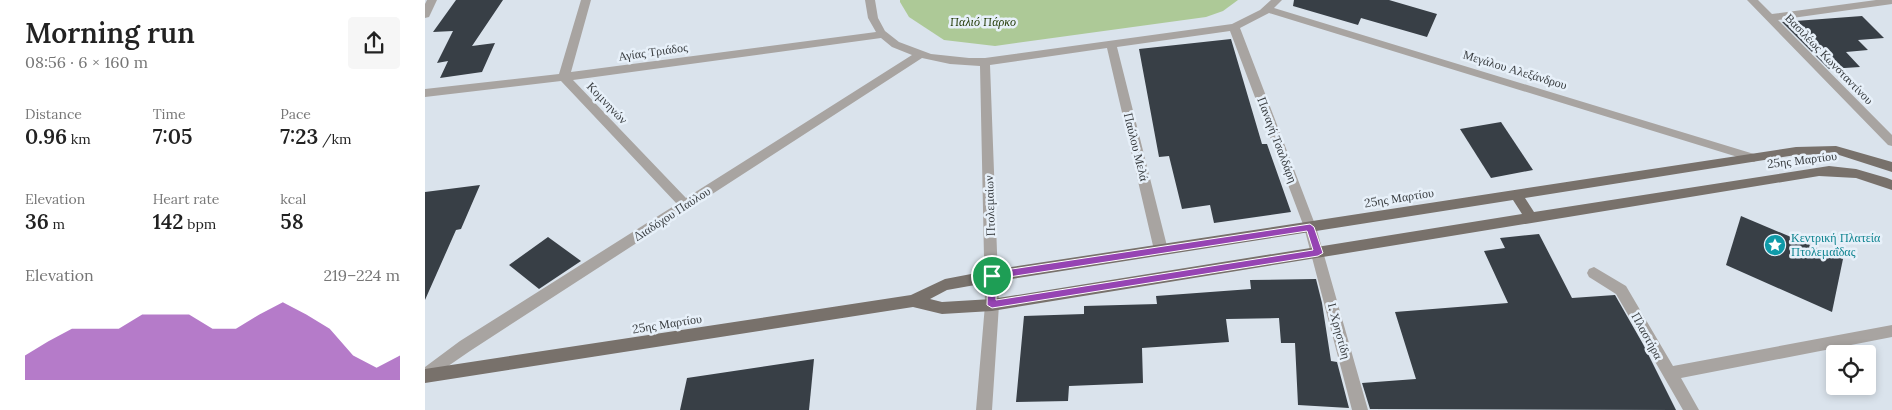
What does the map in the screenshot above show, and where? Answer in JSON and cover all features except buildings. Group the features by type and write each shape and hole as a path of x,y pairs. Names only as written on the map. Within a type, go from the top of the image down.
{"main road":[{"name":"25ης Μαρτίου","path":"425,376 913,301 945,285 992,276 1803,150 1836,150 1892,167"},
{"name":"25ης Μαρτίου","path":"913,301 942,308 992,305 1828,170 1858,172 1892,185"},
{"path":"1516,195 1531,218"}],"street":[{"path":"425,15 432,0"},
{"path":"564,78 586,0"},
{"path":"869,0 871,14 876,25 896,44 920,55 945,61 985,62 1234,27 1250,20 1277,0"},
{"name":"Βασιλέως Κωνσταντίνου","path":"1752,0 1890,139"},
{"path":"1769,18 1892,1"},
{"name":"Μεγάλου Αλεξάνδρου","path":"1267,9 1754,158"},
{"name":"Παναγή Τσαλδάρη","path":"1234,27 1310,227 1318,253"},
{"name":"Αγίας Τριάδος","path":"425,93 564,78 884,34"},
{"name":"Παύλου Μελά","path":"1111,45 1161,250"},
{"name":"Διαδόχου Παύλου","path":"425,376 465,346 920,55"},
{"name":"Πτολεμαίων","path":"984,410 992,305 985,62"},
{"name":"Κομνηνών","path":"564,78 685,205"},
{"name":"Ι. Χρηστίδη","path":"1318,253 1360,410"},
{"name":"Πλαστήρα","path":"1593,273 1621,290 1691,410"},
{"path":"1669,374 1892,331"}],"green space":[{"name":"Παλιό Πάρκο","path":"900,0 1238,0 1223,11 1206,17 995,46 944,40 909,17"}],"place":[{"name":"Κεντρική Πλατεία Πτολεμαΐδας","path":"1775,245"}],"route":[{"path":"1310,227 1318,253 992,305 992,276 1310,227"}]}
